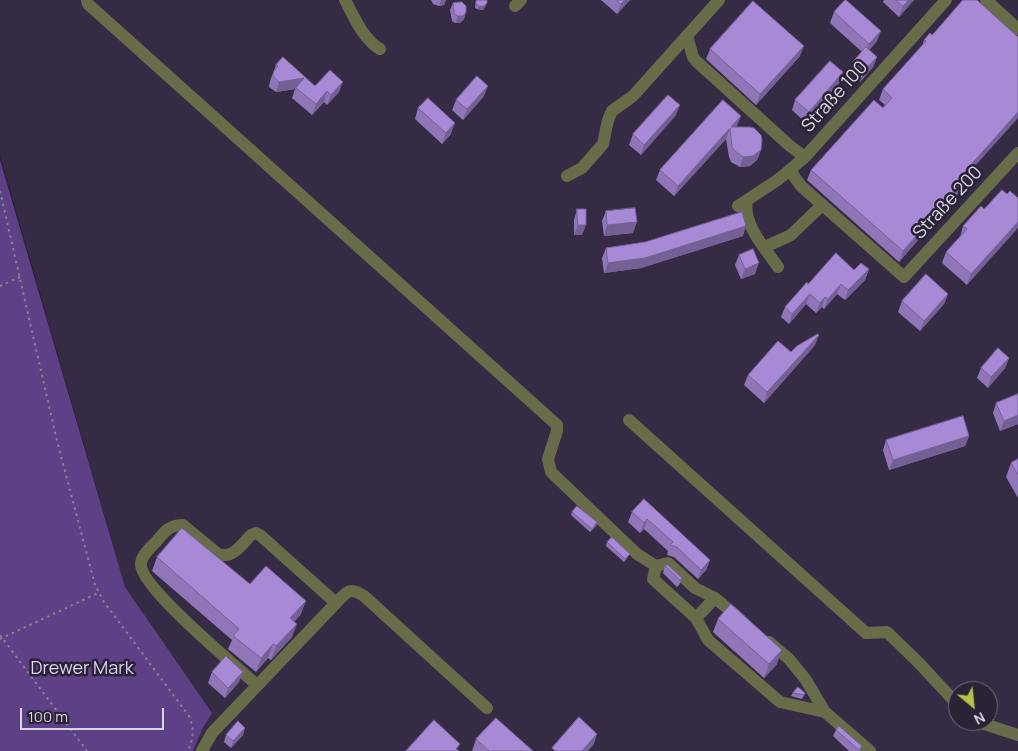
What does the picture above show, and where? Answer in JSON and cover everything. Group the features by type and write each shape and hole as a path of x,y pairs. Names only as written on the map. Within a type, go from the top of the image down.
{"street":[{"path":"87,0 88,4 95,11 557,425 557,431 548,458 551,472 638,554 656,566 668,563 695,588 715,598 789,658 806,680 825,712 870,751"},
{"path":"345,0 364,32 375,46 380,49"},
{"path":"567,176 582,168 603,144 612,111 633,96 719,0"},
{"name":"Straße 100","path":"765,247 751,226 743,203 792,168 805,156 946,0"},
{"path":"986,0 1018,29"},
{"path":"687,36 693,57 790,146 805,156"},
{"name":"Straße 200","path":"822,205 904,277 1018,153"},
{"path":"778,267 765,247 791,235 822,205 801,186 793,174 792,168"},
{"path":"629,420 866,633 887,632 948,693"},
{"path":"257,685 172,607 143,574 140,564 144,556 171,526 183,526 224,557 229,556 251,534 260,535 336,603"},
{"path":"656,566 653,579 696,618 708,640 780,702 825,712"},
{"path":"202,751 212,733 336,603 351,590 364,596 487,708"},
{"path":"696,618 715,598"},
{"path":"998,728 1018,735"}],"path":[{"path":"0,191 57,441 98,593 189,716 194,732 188,751"},
{"path":"0,286 20,277"},
{"path":"1,639 98,593"},
{"path":"0,635 1,639 87,751"}],"shaded area":[{"path":"0,0 1018,0 1018,751 193,751 212,713 125,587 0,154"}],"green space":[{"name":"Drewer Mark","path":"0,160 125,587 212,713 193,751 0,751"}],"building":[{"path":"477,0 487,0 487,3 484,6 479,6 476,4"},
{"path":"617,0 625,0 621,4"},
{"path":"845,0 881,31 869,44 834,12"},
{"path":"896,0 909,0 903,6"},
{"path":"963,0 977,0 1018,37 1018,112 962,175 966,179 903,251 811,170 874,100 883,108 892,98 883,89 926,41 924,40 930,33 932,35"},
{"path":"753,1 804,46 760,94 710,49"},
{"path":"462,2 466,6 466,12 463,16 458,16 454,14 453,3"},
{"path":"866,47 877,57 864,71 853,62"},
{"path":"283,57 315,86 330,70 343,82 331,95 327,91 316,104 296,88 304,78 279,82 273,76 278,66 276,65"},
{"path":"830,61 843,72 809,112 795,100"},
{"path":"477,76 488,86 467,109 456,100"},
{"path":"668,95 680,105 644,145 633,134"},
{"path":"428,98 455,123 446,133 418,108"},
{"path":"723,100 741,116 731,127 754,128 761,135 761,150 753,156 743,157 732,147 730,128 678,186 660,170"},
{"path":"1002,190 1007,194 1010,191 1018,198 1018,222 971,274 946,252 967,229 963,226 981,206 984,209"},
{"path":"635,208 637,222 607,225 606,211"},
{"path":"577,209 586,209 586,225 578,225"},
{"path":"742,212 746,226 645,258 608,263 606,248 645,242"},
{"path":"753,249 759,263 745,269 739,255"},
{"path":"836,253 854,270 861,263 869,269 848,290 841,284 828,299 825,297 820,303 810,294 792,314 785,307"},
{"path":"926,274 948,294 924,321 902,301"},
{"path":"818,334 767,392 748,375 778,341 791,352 797,346"},
{"path":"998,348 1009,358 991,377 981,368"},
{"path":"1018,394 1018,415 1004,421 996,403"},
{"path":"963,416 969,436 893,460 886,440"},
{"path":"1018,459 1018,475 1011,463"},
{"path":"644,499 710,560 701,570 677,547 670,545 673,542 647,519 644,523 632,512"},
{"path":"577,506 597,522 592,529 572,512"},
{"path":"182,528 250,584 266,566 306,601 290,618 297,624 276,646 273,644 261,658 233,636 239,629 157,557"},
{"path":"612,537 630,554 625,559 607,542"},
{"path":"668,565 682,578 680,580 665,566"},
{"path":"731,604 782,650 769,664 718,619"},
{"path":"226,656 243,672 228,688 212,672"},
{"path":"798,687 805,693 804,695 793,693"},
{"path":"579,717 597,734 582,751 555,751 552,748"},
{"path":"496,718 533,751 489,751 476,739"},
{"path":"434,720 460,744 456,749 459,751 406,751"},
{"path":"238,721 245,728 233,741 226,735"},
{"path":"839,726 862,746 859,750 836,730"}]}
